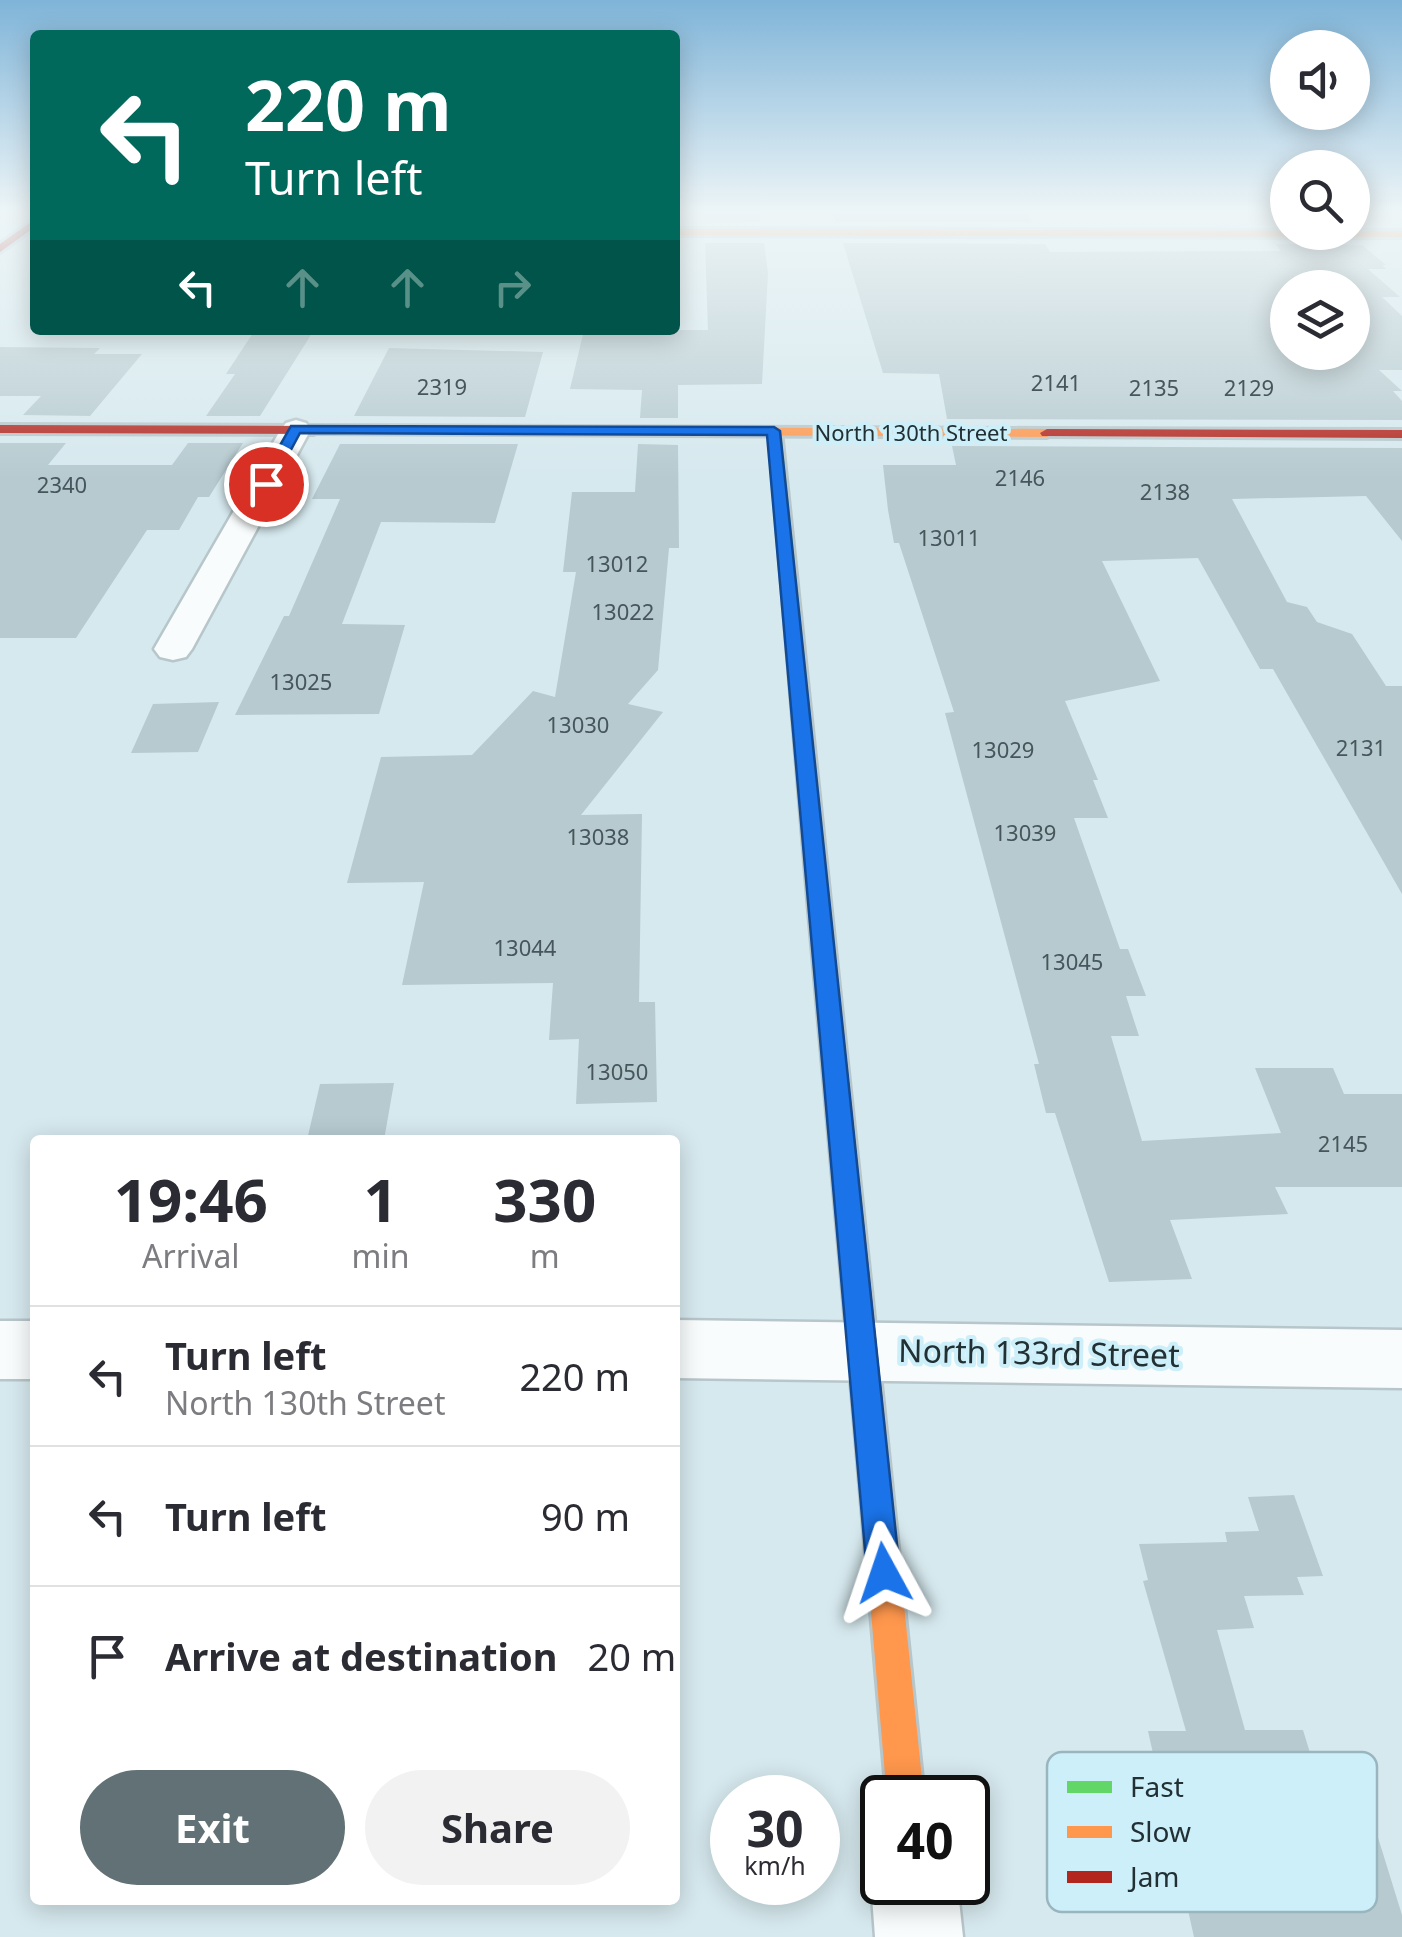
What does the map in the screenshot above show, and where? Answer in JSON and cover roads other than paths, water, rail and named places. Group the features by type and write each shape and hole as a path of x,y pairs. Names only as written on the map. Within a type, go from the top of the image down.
{"street":[{"name":"North 130th Street","path":"0,428 1402,434"},
{"path":"174,649 296,429"},
{"path":"774,431 904,1775"},
{"name":"North 133rd Street","path":"680,1349 862,1348 1402,1359"},
{"path":"0,1350 30,1350"},
{"path":"916,1905 919,1937"}]}
